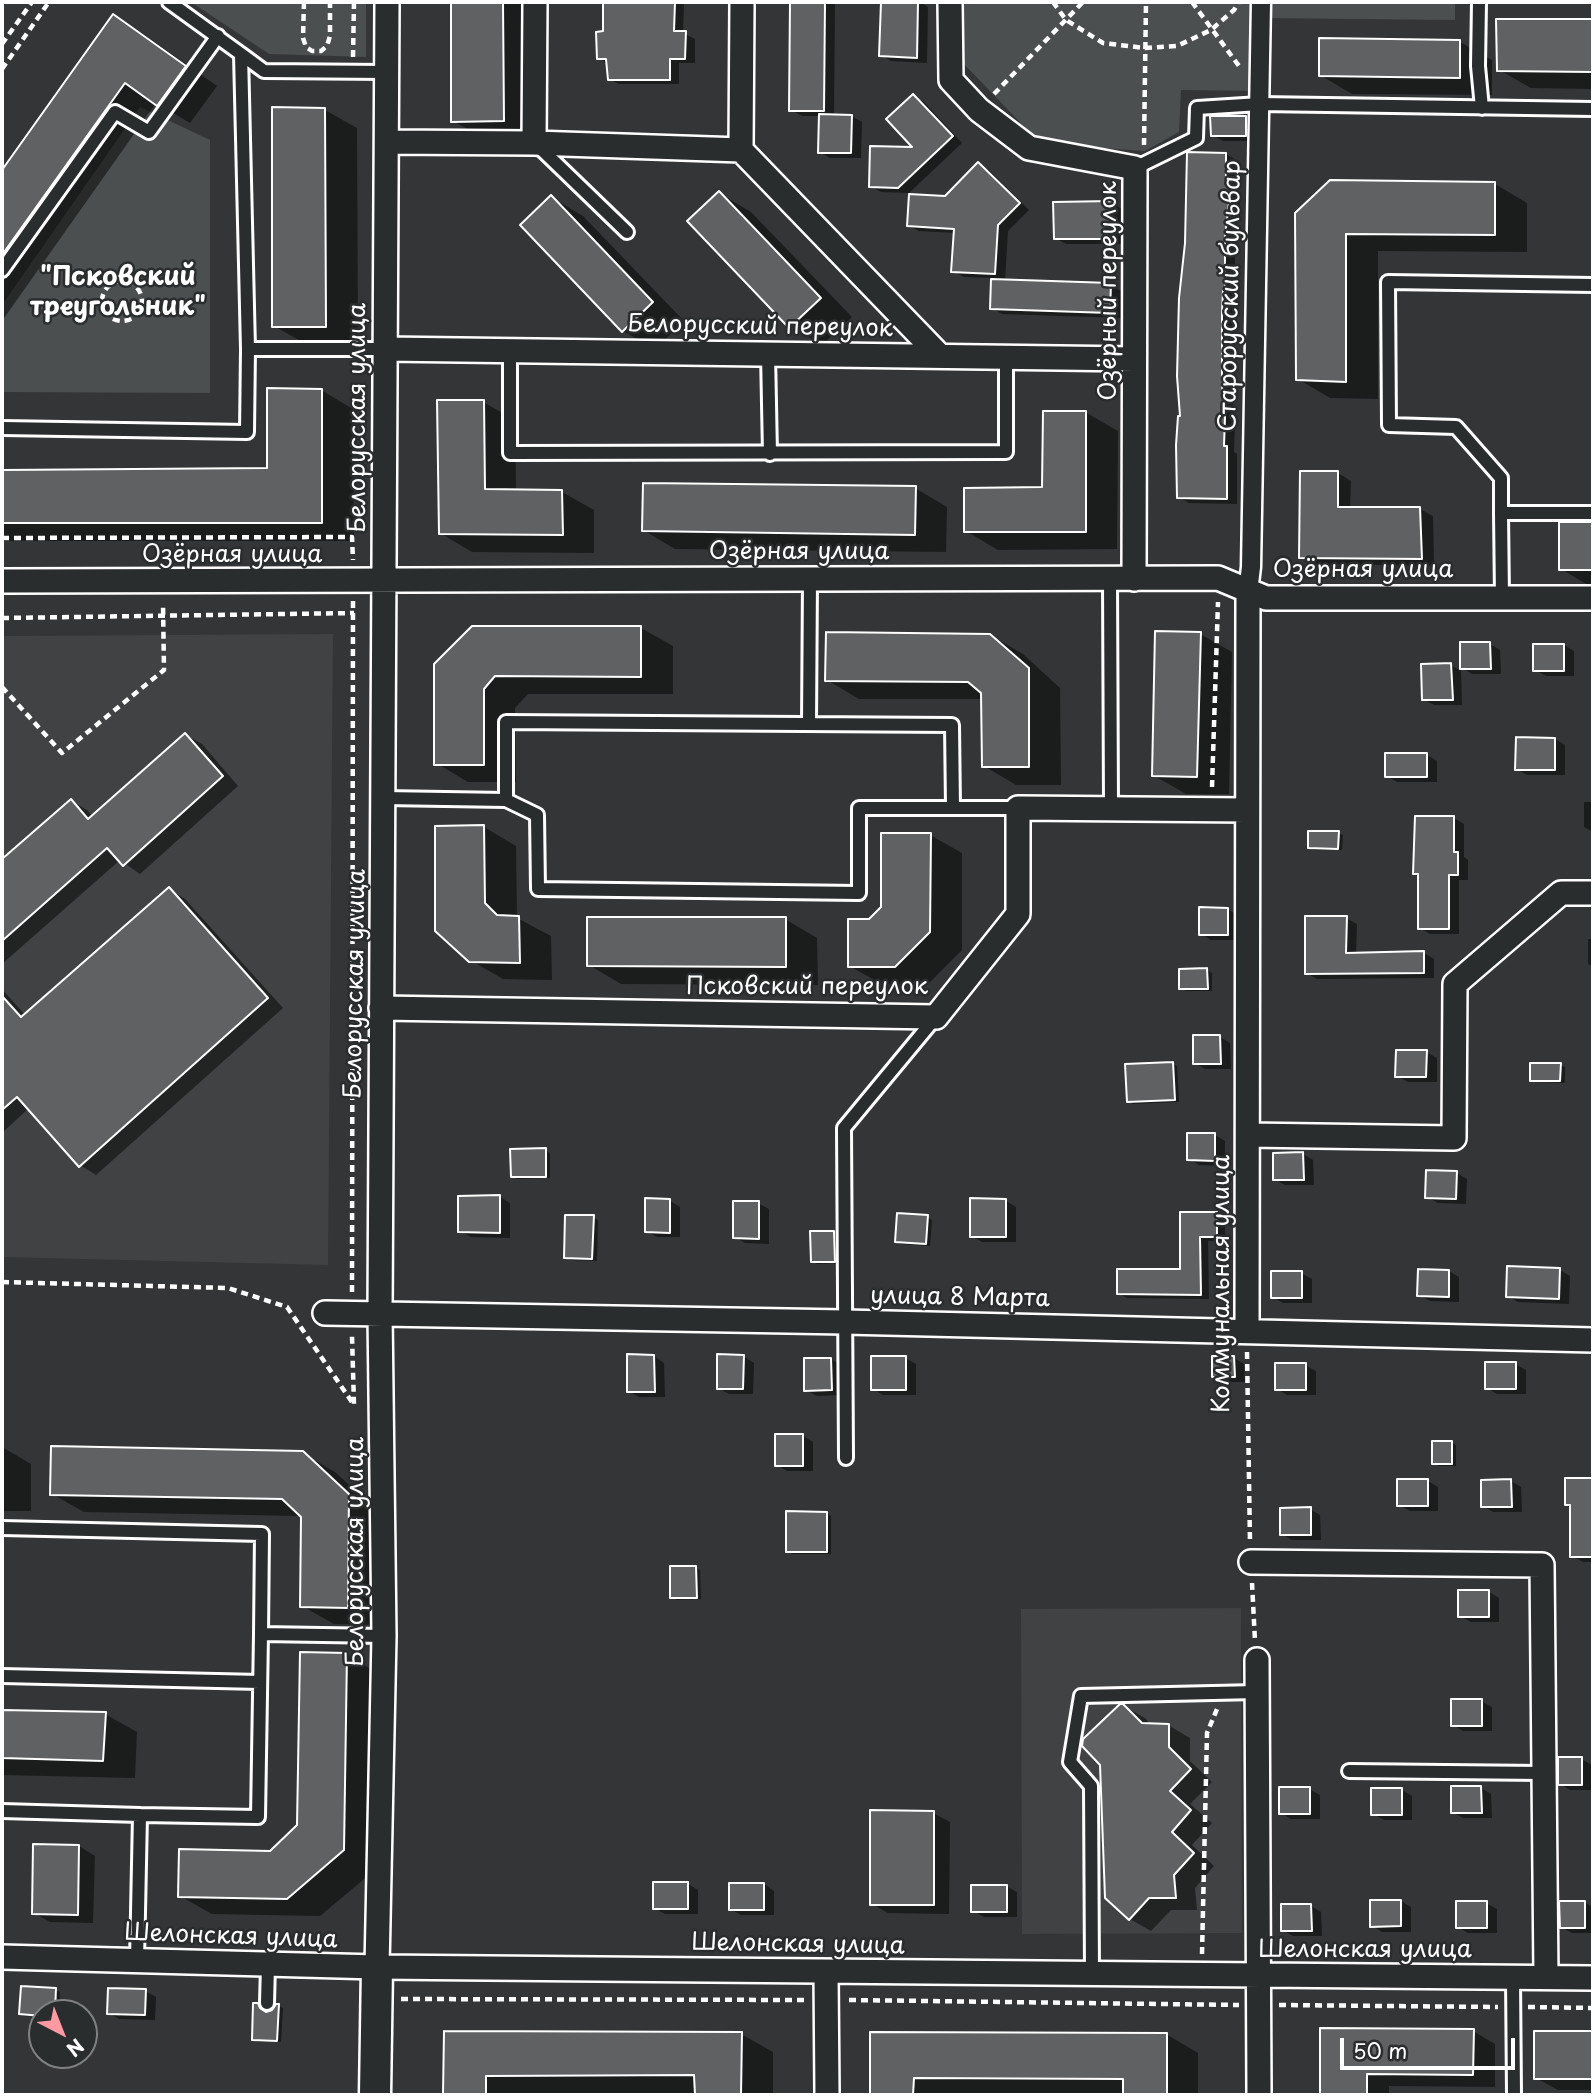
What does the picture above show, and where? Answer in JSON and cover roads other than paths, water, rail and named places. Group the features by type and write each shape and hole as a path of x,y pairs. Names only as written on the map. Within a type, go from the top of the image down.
{"street":[{"name":"Белорусская улица","path":"377,1968 384,1636 380,1313 387,2"},
{"path":"534,143 535,2"},
{"path":"741,150 742,2"},
{"name":"Озёрный переулок","path":"950,2 951,80 979,110 1028,148 1140,166 1134,359 1134,579"},
{"name":"Старорусский бульвар","path":"1248,592 1251,567 1261,2"},
{"path":"387,142 534,143 741,150 940,356"},
{"name":"Белорусский переулок","path":"385,349 1134,359"},
{"name":"Озёрная улица","path":"2,582 1218,578 1266,598 1593,598"},
{"name":"Коммунальная улица","path":"1247,1330 1248,592"},
{"path":"1018,808 1247,810"},
{"name":"Псковский переулок","path":"381,1008 936,1017 1018,914 1018,808"},
{"path":"1248,1135 1454,1139 1455,984 1561,892 1593,893"},
{"name":"улица 8 Марта","path":"325,1313 1247,1330 1593,1340"},
{"path":"1251,1562 1542,1565 1546,1977"},
{"path":"1256,1660 1259,2095"},
{"name":"Шелонская улица","path":"2,1957 377,1968 1593,1978"},
{"path":"374,2095 377,1968"},
{"path":"826,1972 827,2095"}],"lane":[{"path":"169,2 264,71 386,72"},
{"path":"1479,2 1478,66 1482,108"},
{"path":"2,270 115,112 149,132 218,36"},
{"path":"2,428 247,432 248,349 241,54"},
{"path":"1140,166 1196,138 1197,108 1260,99 1482,108 1593,109"},
{"path":"534,143 627,232"},
{"path":"1502,597 1501,478 1455,428 1389,425 1388,282 1593,285"},
{"path":"248,349 385,349"},
{"path":"510,350 510,453 1006,452 1006,357"},
{"path":"768,353 769,454"},
{"path":"1502,513 1593,513"},
{"path":"809,724 810,579"},
{"path":"1110,579 1111,808"},
{"path":"506,800 506,722 952,725 953,808"},
{"path":"384,798 506,800 537,815 538,890 859,893 859,808 1018,808"},
{"path":"846,1458 844,1128 936,1017"},
{"path":"2,1528 262,1534 258,1817 2,1811"},
{"path":"261,1634 384,1636"},
{"path":"2,1676 260,1682"},
{"path":"1092,1974 1091,1786 1070,1762 1081,1696 1257,1692"},
{"path":"1349,1770 1542,1773"},
{"path":"137,1961 140,1815"},
{"path":"267,2003 268,1965"},
{"path":"1513,1977 1514,2095"}],"district":[{"name":"\"Псковский треугольник\"","path":"118,293"}]}
